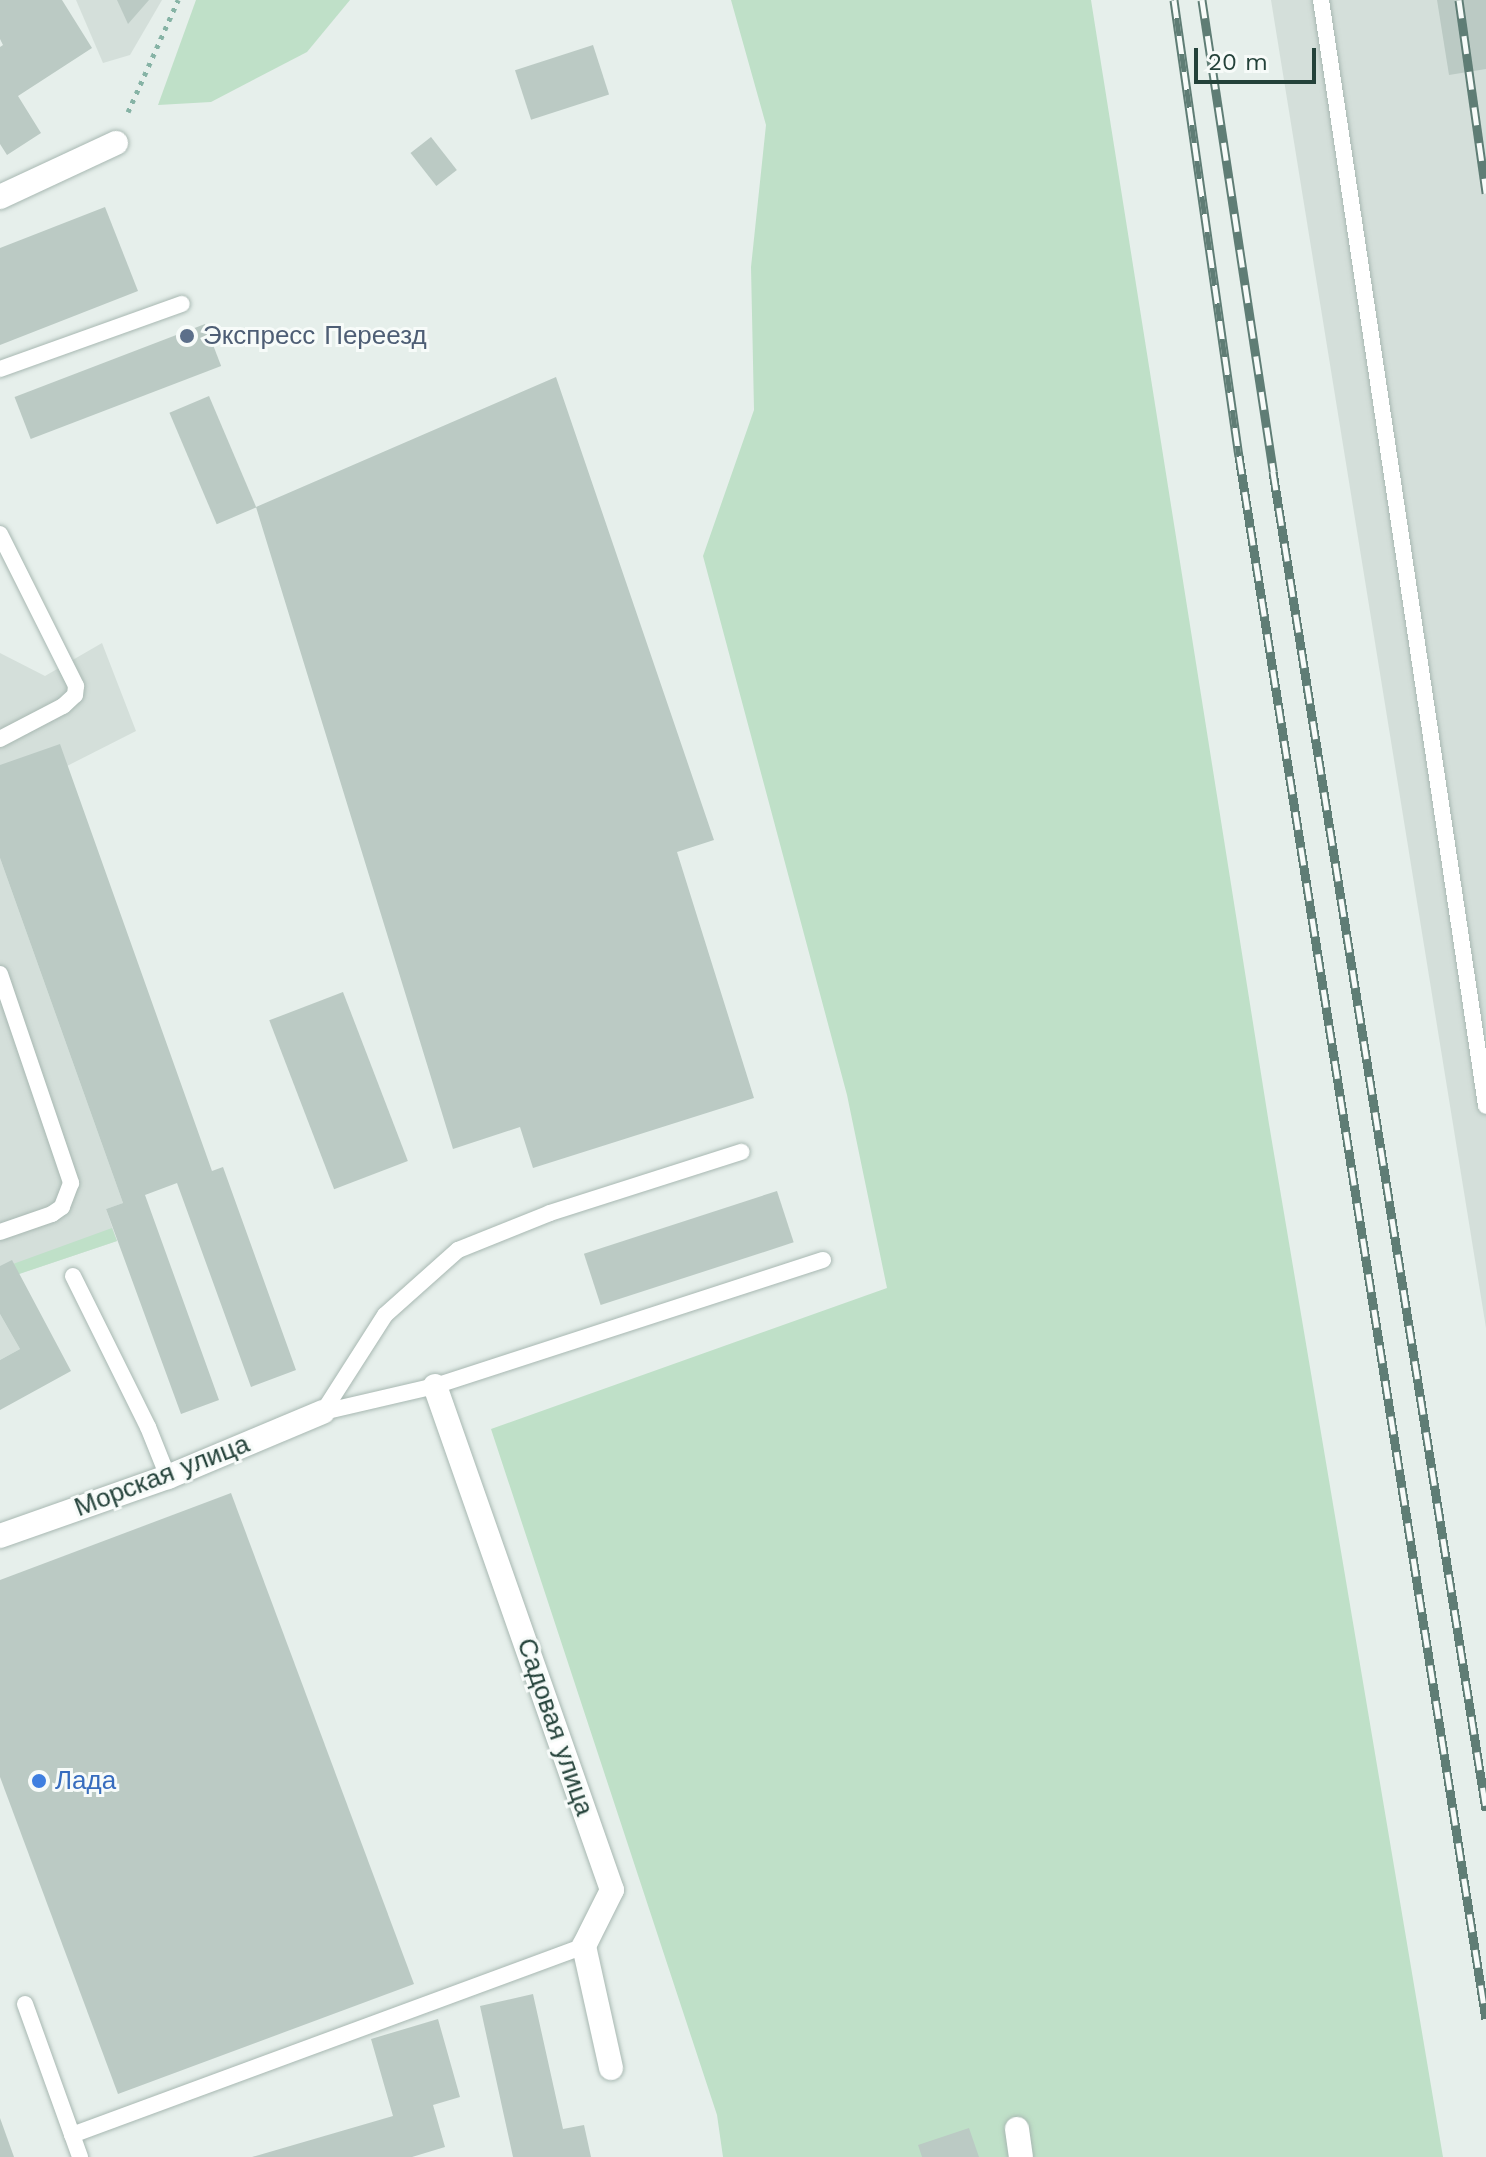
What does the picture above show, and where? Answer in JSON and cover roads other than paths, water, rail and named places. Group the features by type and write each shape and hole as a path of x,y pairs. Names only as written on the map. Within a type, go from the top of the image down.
{"street":[{"path":"0,197 116,143"},
{"name":"Садовая улица","path":"435,1386 612,1890 584,1946"},
{"name":"Морская улица","path":"0,1536 168,1477 323,1412"},
{"path":"584,1946 611,2068"},
{"path":"1017,2129 1021,2157"}],"lane":[{"path":"1321,0 1486,1106"},
{"path":"0,369 182,304"},
{"path":"0,534 76,686 75,695 63,706 0,739"},
{"path":"0,974 71,1183 62,1207 52,1214 0,1232"},
{"path":"323,1412 385,1315 458,1250 550,1213 741,1152"},
{"path":"323,1412 435,1386 823,1260"},
{"path":"73,1276 148,1427 168,1477"},
{"path":"72,2135 584,1946"},
{"path":"25,2004 80,2157"}],"railway":[{"path":"1174,0 1239,456 1486,2019"},
{"path":"1202,0 1273,472 1486,1810"},
{"path":"1459,0 1486,193"}],"place":[{"name":"Экспресс Переезд","path":"187,336"},
{"name":"Лада","path":"39,1781"}]}
